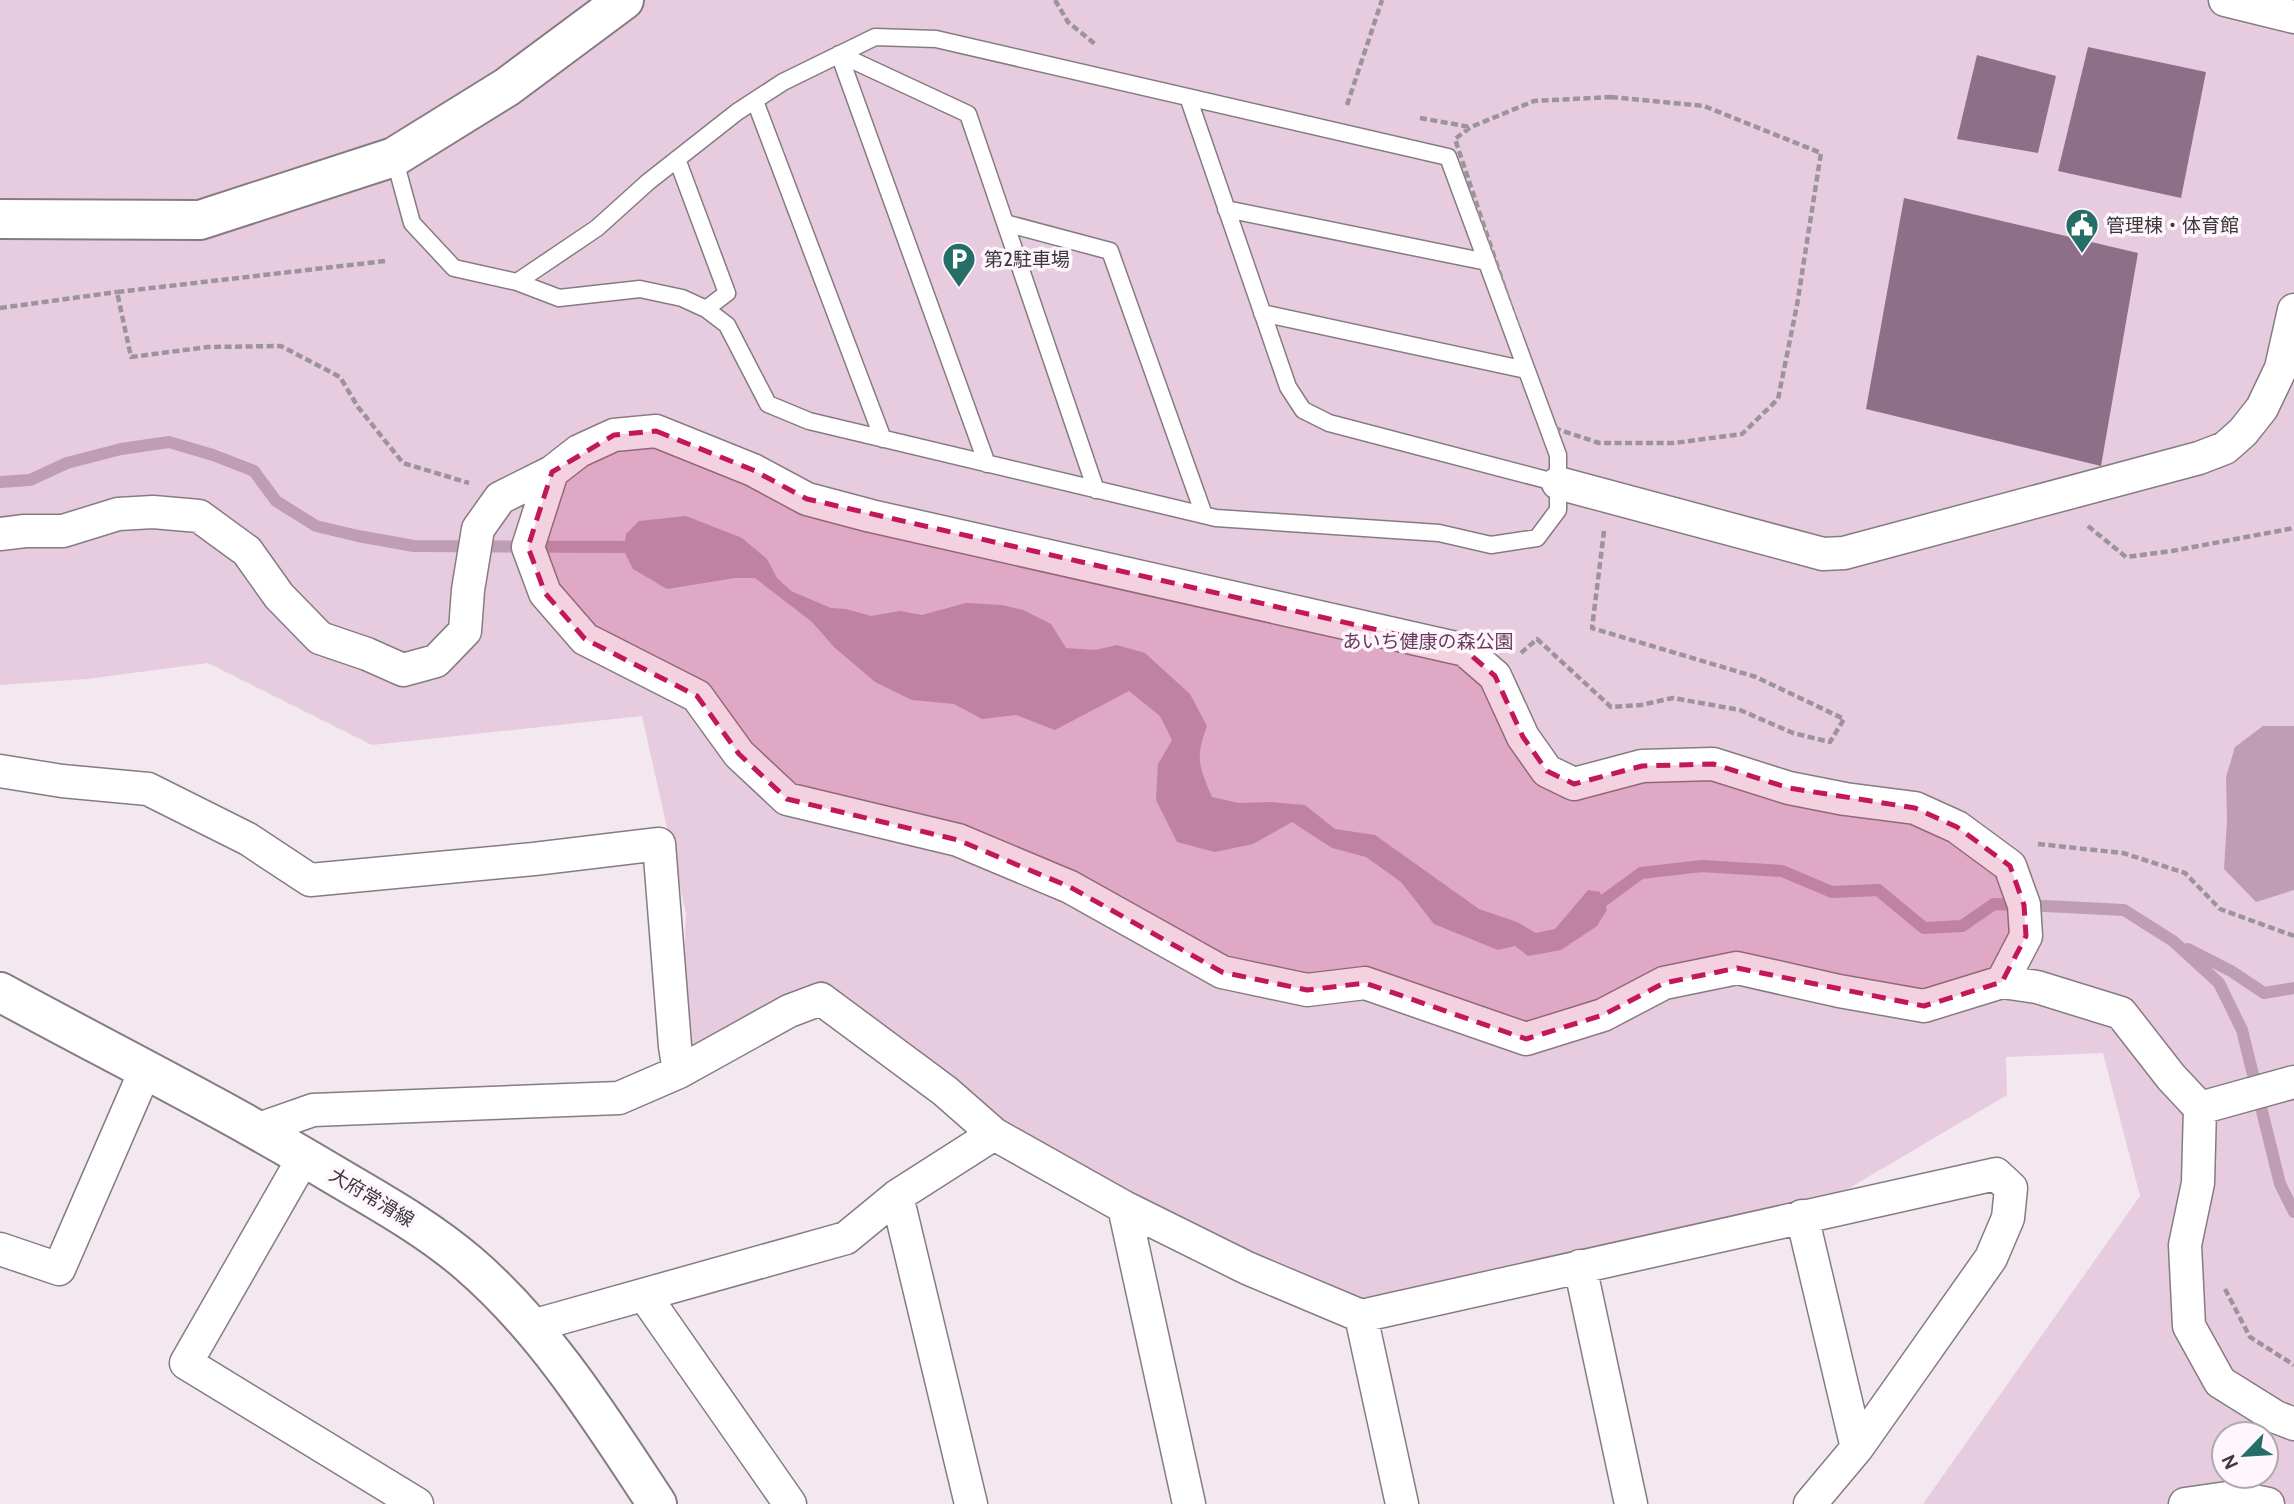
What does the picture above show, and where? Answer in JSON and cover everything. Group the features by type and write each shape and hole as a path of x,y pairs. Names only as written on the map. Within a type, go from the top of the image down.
{"main road":[{"path":"0,219 200,220 394,156 507,87 624,0"},
{"name":"大府常滑線","path":"0,992 256,1130 424,1228 469,1264 532,1326 606,1427 657,1504"}],"street":[{"path":"2225,0 2294,17"},
{"path":"1558,483 1823,554 1844,552 2199,458 2225,448 2243,432 2262,408 2281,368 2294,310"},
{"path":"0,534 63,531 118,514 153,512 199,516 247,551 279,596 320,638 368,654 403,670 436,661 465,631 478,529 500,498 552,472 579,451 614,435 656,431 753,470 807,499 884,519 1465,650 1495,676 1523,737 1547,771 1574,784 1642,766 1713,764 1788,788 1844,799 1915,808 1957,827 2010,866 2024,905 2026,936 2002,982"},
{"path":"552,472 528,547 545,593 585,639 697,696 739,754 787,799 958,840 1070,887 1222,972 1307,990 1365,983 1526,1039 1603,1014 1664,983 1737,968 1839,991 1924,1006 2002,982 2037,986 2121,1013 2171,1077 2200,1108 2197,1183 2185,1245 2189,1326 2220,1382 2276,1418 2294,1424"},
{"path":"0,771 62,781 148,789 248,839 310,880 659,844 679,1072"},
{"path":"256,1130 313,1110 619,1098 679,1072 789,1011 821,999 945,1091 995,1134 1124,1207 1247,1268 1361,1316 1996,1174 2011,1188 2008,1218 1991,1258 1857,1447 1810,1504"},
{"path":"0,1249 59,1269 145,1071"},
{"path":"2200,1108 2288,1083"},
{"path":"532,1326 846,1238 897,1196 995,1134"},
{"path":"304,1157 186,1363 417,1504"},
{"path":"897,1196 971,1504"},
{"path":"1124,1207 1189,1504"},
{"path":"1802,1216 1857,1447"},
{"path":"1580,1266 1631,1504"},
{"path":"645,1296 789,1504"},
{"path":"1361,1316 1402,1504"},
{"path":"2185,1504 2234,1497 2268,1504"}],"lane":[{"path":"394,156 412,223 454,268 517,282 559,298 640,289 682,298 706,309 727,325 768,404 809,421 1216,518 1439,533 1491,545 1537,538 1558,510 1558,455 1448,157 936,39 875,37 783,82 648,181 597,228 517,282"},
{"path":"839,54 968,114 1096,489"},
{"path":"839,54 988,464"},
{"path":"1188,97 1288,387 1303,410 1329,423 1558,483"},
{"path":"755,100 883,439"},
{"path":"677,159 727,293 706,309"},
{"path":"1226,209 1487,262"},
{"path":"1005,223 1110,251 1204,515"},
{"path":"1262,313 1526,370"}],"path":[{"path":"1347,106 1382,0"},
{"path":"1471,127 1534,101 1611,97 1704,106 1821,153 1797,306 1778,399 1742,434 1674,443 1599,443 1551,427"},
{"path":"0,308 385,261"},
{"path":"117,292 131,357 208,346 281,346 340,377 358,407 403,463 456,481 514,490"},
{"path":"1526,665 1521,653 1537,639 1611,708 1673,698 1740,710 1793,733 1830,742 1844,719 1756,677 1592,628 1608,495"},
{"path":"2053,496 2126,557 2294,528"},
{"path":"1998,857 2034,844 2123,853 2185,873 2220,909 2294,936"},
{"path":"2185,1245 2208,1263 2234,1303 2250,1338 2294,1365"}],"highlighted area":[{"path":"656,431 753,470 807,499 1465,650 1495,676 1523,737 1547,771 1574,784 1642,766 1713,764 1789,788 1915,808 1957,827 2010,866 2024,905 2026,936 2002,982 1924,1006 1737,968 1664,983 1603,1015 1526,1039 1365,983 1307,990 1222,972 1070,887 958,840 787,799 739,754 697,696 585,639 545,593 528,547 552,472 614,435"}],"green space":[{"name":"あいち健康の森公園","path":"0,0 2294,0 2294,1504 1923,1504 2140,1196 2103,1053 2006,1057 2007,1095 1802,1216 1361,1316 1124,1207 821,999 679,1072 686,913 642,716 372,745 208,663 87,679 0,685"}],"shaded area":[{"path":"686,516 742,538 767,559 777,578 791,591 831,608 871,616 900,611 922,615 966,603 1002,605 1023,610 1051,624 1066,648 1095,650 1117,645 1145,653 1190,694 1207,726 1200,762 1212,797 1239,803 1305,805 1335,829 1375,835 1479,909 1517,922 1536,933 1555,929 1588,890 1600,892 1607,910 1597,926 1561,950 1528,956 1515,946 1498,950 1434,924 1401,882 1366,857 1332,848 1292,822 1253,844 1215,852 1177,842 1156,800 1158,764 1172,740 1160,716 1129,691 1055,730 1016,715 982,719 954,704 912,700 875,682 834,647 812,622 755,578 735,578 667,589 633,569 624,551 626,534 639,521"},
{"path":"2263,726 2294,726 2294,890 2256,902 2224,869 2226,777 2235,747"}],"building":[{"path":"2088,47 2206,72 2181,198 2058,171"},
{"path":"1977,55 2056,76 2038,153 1957,139"},
{"path":"1904,198 2138,253 2101,466 1866,409"}],"waterway":[{"path":"0,482 30,480 67,463 121,449 169,442 254,471 276,501 316,526 358,536 414,546 641,547"},
{"path":"1592,909 1641,873 1702,866 1782,871 1832,892 1878,890 1924,928 1962,926 1994,904 2124,910 2173,941 2219,983 2242,1030 2280,1184 2294,1212"},
{"path":"2188,949 2231,971 2264,993 2294,988"}],"place":[{"name":"管理棟・体育館","path":"2082,255"},
{"name":"第2駐車場","path":"959,289"}]}
